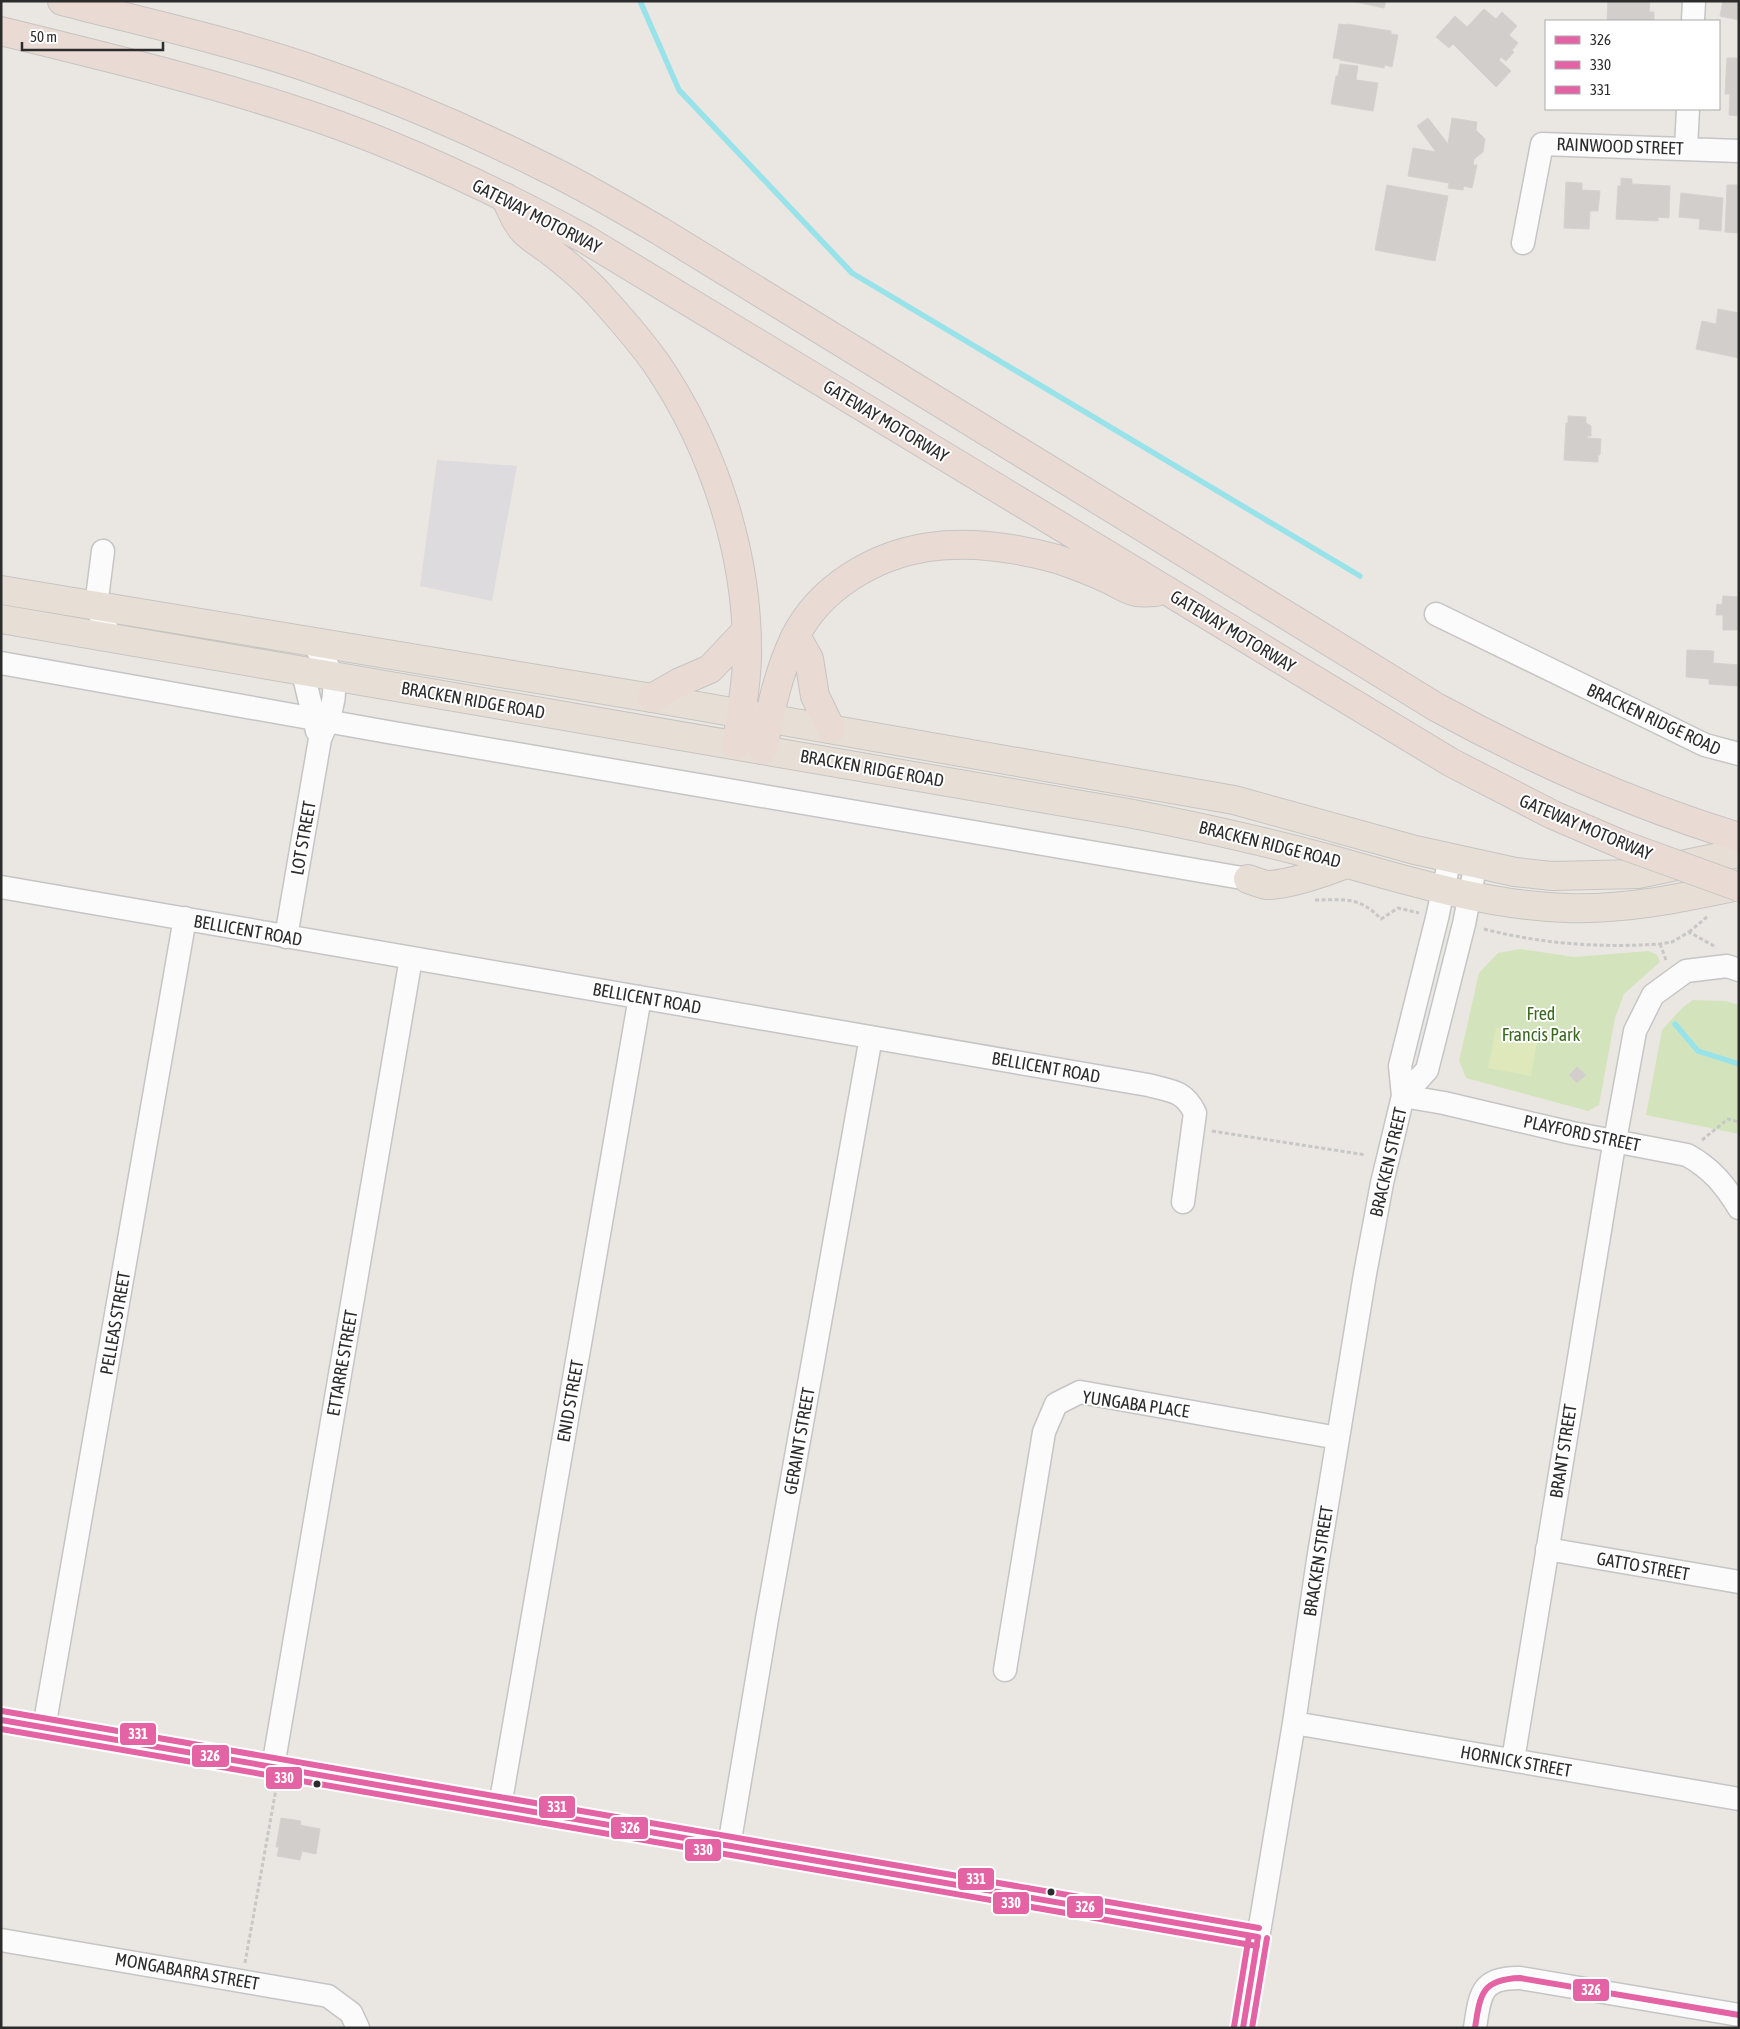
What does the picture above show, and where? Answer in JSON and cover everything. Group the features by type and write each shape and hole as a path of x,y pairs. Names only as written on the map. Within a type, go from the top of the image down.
{"highway":[{"path":"62,1 236,45 304,66 376,92 446,121 545,167 668,236 1436,707 1476,729 1570,775 1729,834"},
{"name":"GATEWAY MOTORWAY","path":"1,31 196,80 292,109 362,135 505,197 585,239 1452,763 1553,815 1623,845 1739,886"},
{"path":"505,197 522,230 564,262 601,297 638,339 667,381 693,426 713,473 729,520 741,577 746,631 747,659 742,714 736,745"},
{"path":"764,750 776,688 796,636 817,605 834,588 861,570 888,558 929,547 974,546 1017,550 1058,560 1090,571 1136,592 1170,592"},
{"path":"652,698 680,682 710,669 746,631"},
{"path":"796,636 809,659 815,696 831,730"}],"main road":[{"name":"BRACKEN RIDGE ROAD","path":"1,590 652,698 1234,800 1415,850 1515,872 1552,876 1638,874 1739,853"},
{"name":"BRACKEN RIDGE ROAD","path":"1,619 1075,803 1205,827 1470,895 1534,906 1607,908 1676,899 1739,886"},
{"path":"1248,879 1261,884 1274,884 1321,874 1346,864"}],"street":[{"path":"1693,20 1694,1"},
{"path":"1686,148 1688,110"},
{"name":"RAINWOOD STREET","path":"1523,243 1542,144 1739,151"},
{"path":"103,552 96,606 112,638"},
{"name":"BRACKEN RIDGE ROAD","path":"1436,614 1705,745 1739,754"},
{"path":"312,641 332,675"},
{"path":"1,663 320,726 1248,879"},
{"name":"LOT STREET","path":"301,670 320,726"},
{"name":"LOT STREET","path":"286,936 320,726 333,694 332,675"},
{"name":"BRACKEN STREET","path":"1243,2028 1294,1723 1338,1438 1380,1192 1403,1096 1400,1066 1450,858"},
{"name":"BRACKEN STREET","path":"1403,1096 1427,1070 1470,895 1476,863"},
{"name":"BELLICENT ROAD","path":"1,887 871,1037 1176,1092 1189,1101 1195,1113 1182,1202"},
{"name":"PELLEAS STREET","path":"44,1728 185,918"},
{"name":"ETTARRE STREET","path":"273,1767 411,958"},
{"name":"BRANT STREET","path":"1512,1760 1635,1031 1653,995 1686,971 1727,966 1739,970"},
{"name":"ENID STREET","path":"500,1806 640,997"},
{"name":"GERAINT STREET","path":"729,1846 768,1610 871,1037"},
{"name":"PLAYFORD STREET","path":"1403,1096 1444,1103 1615,1141 1687,1154 1701,1162 1715,1174 1739,1208"},
{"name":"YUNGABA PLACE","path":"1004,1670 1044,1432 1056,1404 1080,1392 1338,1438"},
{"name":"GATTO STREET","path":"1547,1549 1739,1582"},
{"path":"1,1720 1258,1937"},
{"name":"HORNICK STREET","path":"1294,1723 1739,1799"},
{"name":"MONGABARRA STREET","path":"1,1940 328,1996 351,2013 358,2028"},
{"path":"1475,2028 1486,1974 1739,2015"}],"path":[{"path":"1306,900 1360,902 1369,907 1381,919 1398,908 1420,913"},
{"path":"1483,929 1562,944 1660,944 1672,942 1689,932 1719,948"},
{"path":"1660,944 1668,963"},
{"path":"1701,1140 1728,1119 1739,1122"},
{"path":"1204,1129 1366,1156"},
{"path":"242,1981 276,1789"}],"shaded area":[{"path":"437,460 517,466 492,601 420,586"}],"green space":[{"name":"Fred Francis Park","path":"1520,949 1574,957 1649,951 1657,955 1660,962 1624,994 1615,1018 1599,1105 1588,1111 1466,1078 1459,1061 1479,973 1498,953"},
{"path":"1693,1000 1726,1001 1739,1005 1739,1134 1646,1115 1662,1030 1682,1008"},
{"path":"1496,1028 1538,1037 1531,1076 1488,1068"}],"building":[{"path":"1351,1 1386,1 1384,8"},
{"path":"1608,1 1650,1 1649,12 1654,12 1654,20 1607,20"},
{"path":"1723,1 1739,1 1739,20 1720,16"},
{"path":"1484,9 1496,19 1502,12 1517,26 1509,35 1518,43 1512,50 1514,52 1506,61 1501,57 1499,60 1511,71 1496,87 1453,44 1449,48 1436,37 1455,16 1467,27"},
{"path":"1339,24 1391,31 1391,34 1398,35 1392,67 1385,65 1384,68 1333,58"},
{"path":"1727,58 1739,58 1739,116 1729,115 1730,94 1725,94"},
{"path":"1340,64 1358,66 1356,80 1378,83 1373,111 1331,104"},
{"path":"1428,118 1448,144 1452,118 1477,122 1476,130 1485,139 1483,152 1474,159 1473,165 1477,165 1472,188 1464,186 1463,190 1448,188 1449,183 1408,176 1413,148 1436,152 1417,126"},
{"path":"1621,178 1632,179 1632,184 1670,186 1669,218 1658,217 1658,221 1616,219 1618,186 1621,186"},
{"path":"1566,182 1582,183 1582,190 1600,191 1598,211 1590,211 1589,229 1564,228"},
{"path":"1387,185 1448,196 1435,261 1375,250"},
{"path":"1727,185 1739,185 1739,233 1725,232"},
{"path":"1681,193 1723,198 1721,231 1699,229 1700,219 1679,217"},
{"path":"1718,309 1739,313 1739,358 1696,349 1702,321 1716,324"},
{"path":"1568,416 1586,417 1586,423 1591,426 1591,436 1587,436 1587,438 1601,439 1598,462 1564,460"},
{"path":"1723,596 1739,597 1739,630 1723,630 1723,615 1716,615 1717,604 1722,605"},
{"path":"1687,650 1714,651 1713,663 1739,665 1739,688 1738,686 1709,684 1709,679 1686,677"},
{"path":"1577,1067 1586,1075 1577,1083 1569,1075"},
{"path":"281,1818 301,1821 300,1825 320,1829 316,1854 302,1851 300,1860 277,1856 279,1847 276,1847"}],"waterway":[{"path":"640,1 679,90 852,273 1360,576"},
{"path":"1675,1024 1698,1051 1739,1064"}],"transit line":[{"name":"331","path":"2,1711 1259,1928"},
{"name":"326","path":"1,1720 1258,1937"},
{"name":"330","path":"1,1729 1257,1946"},
{"name":"331","path":"1234,2027 1249,1936"},
{"name":"326","path":"1243,2028 1258,1937"},
{"name":"330","path":"1252,2028 1267,1938"},
{"name":"326","path":"1475,2028 1481,1998 1490,1985 1498,1981 1520,1978 1739,2015"}]}
